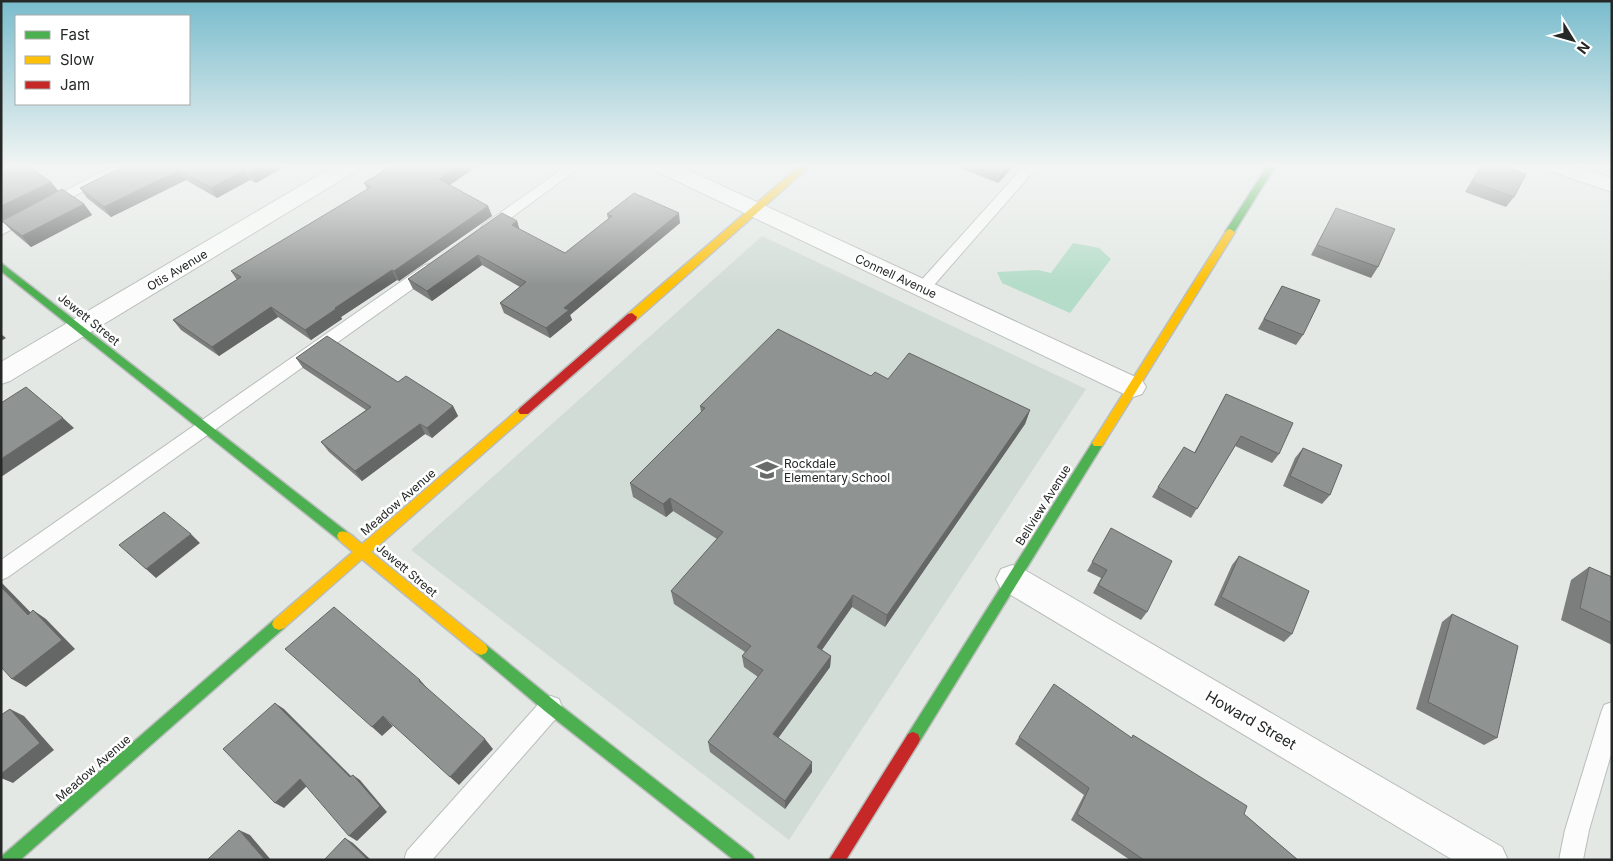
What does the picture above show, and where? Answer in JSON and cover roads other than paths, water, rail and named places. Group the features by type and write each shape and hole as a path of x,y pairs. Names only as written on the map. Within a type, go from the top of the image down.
{"street":[{"name":"Otis Avenue","path":"1,374 285,205"},
{"name":"Connell Avenue","path":"746,205 1133,388"},
{"name":"Meadow Avenue","path":"8,860 761,205"},
{"name":"Bellview Avenue","path":"837,860 1247,205"},
{"name":"Jewett Street","path":"1,266 362,551 551,707 747,860"},
{"name":"Howard Street","path":"1012,579 1489,860"}],"lane":[{"path":"1,230 49,205"},
{"path":"472,240 521,205"},
{"path":"922,289 996,205"},
{"path":"1,571 439,262"},
{"path":"416,860 551,707"},
{"path":"1571,860 1577,830 1612,713"}],"place":[{"name":"Rockdale Elementary School","path":"767,470"}]}
